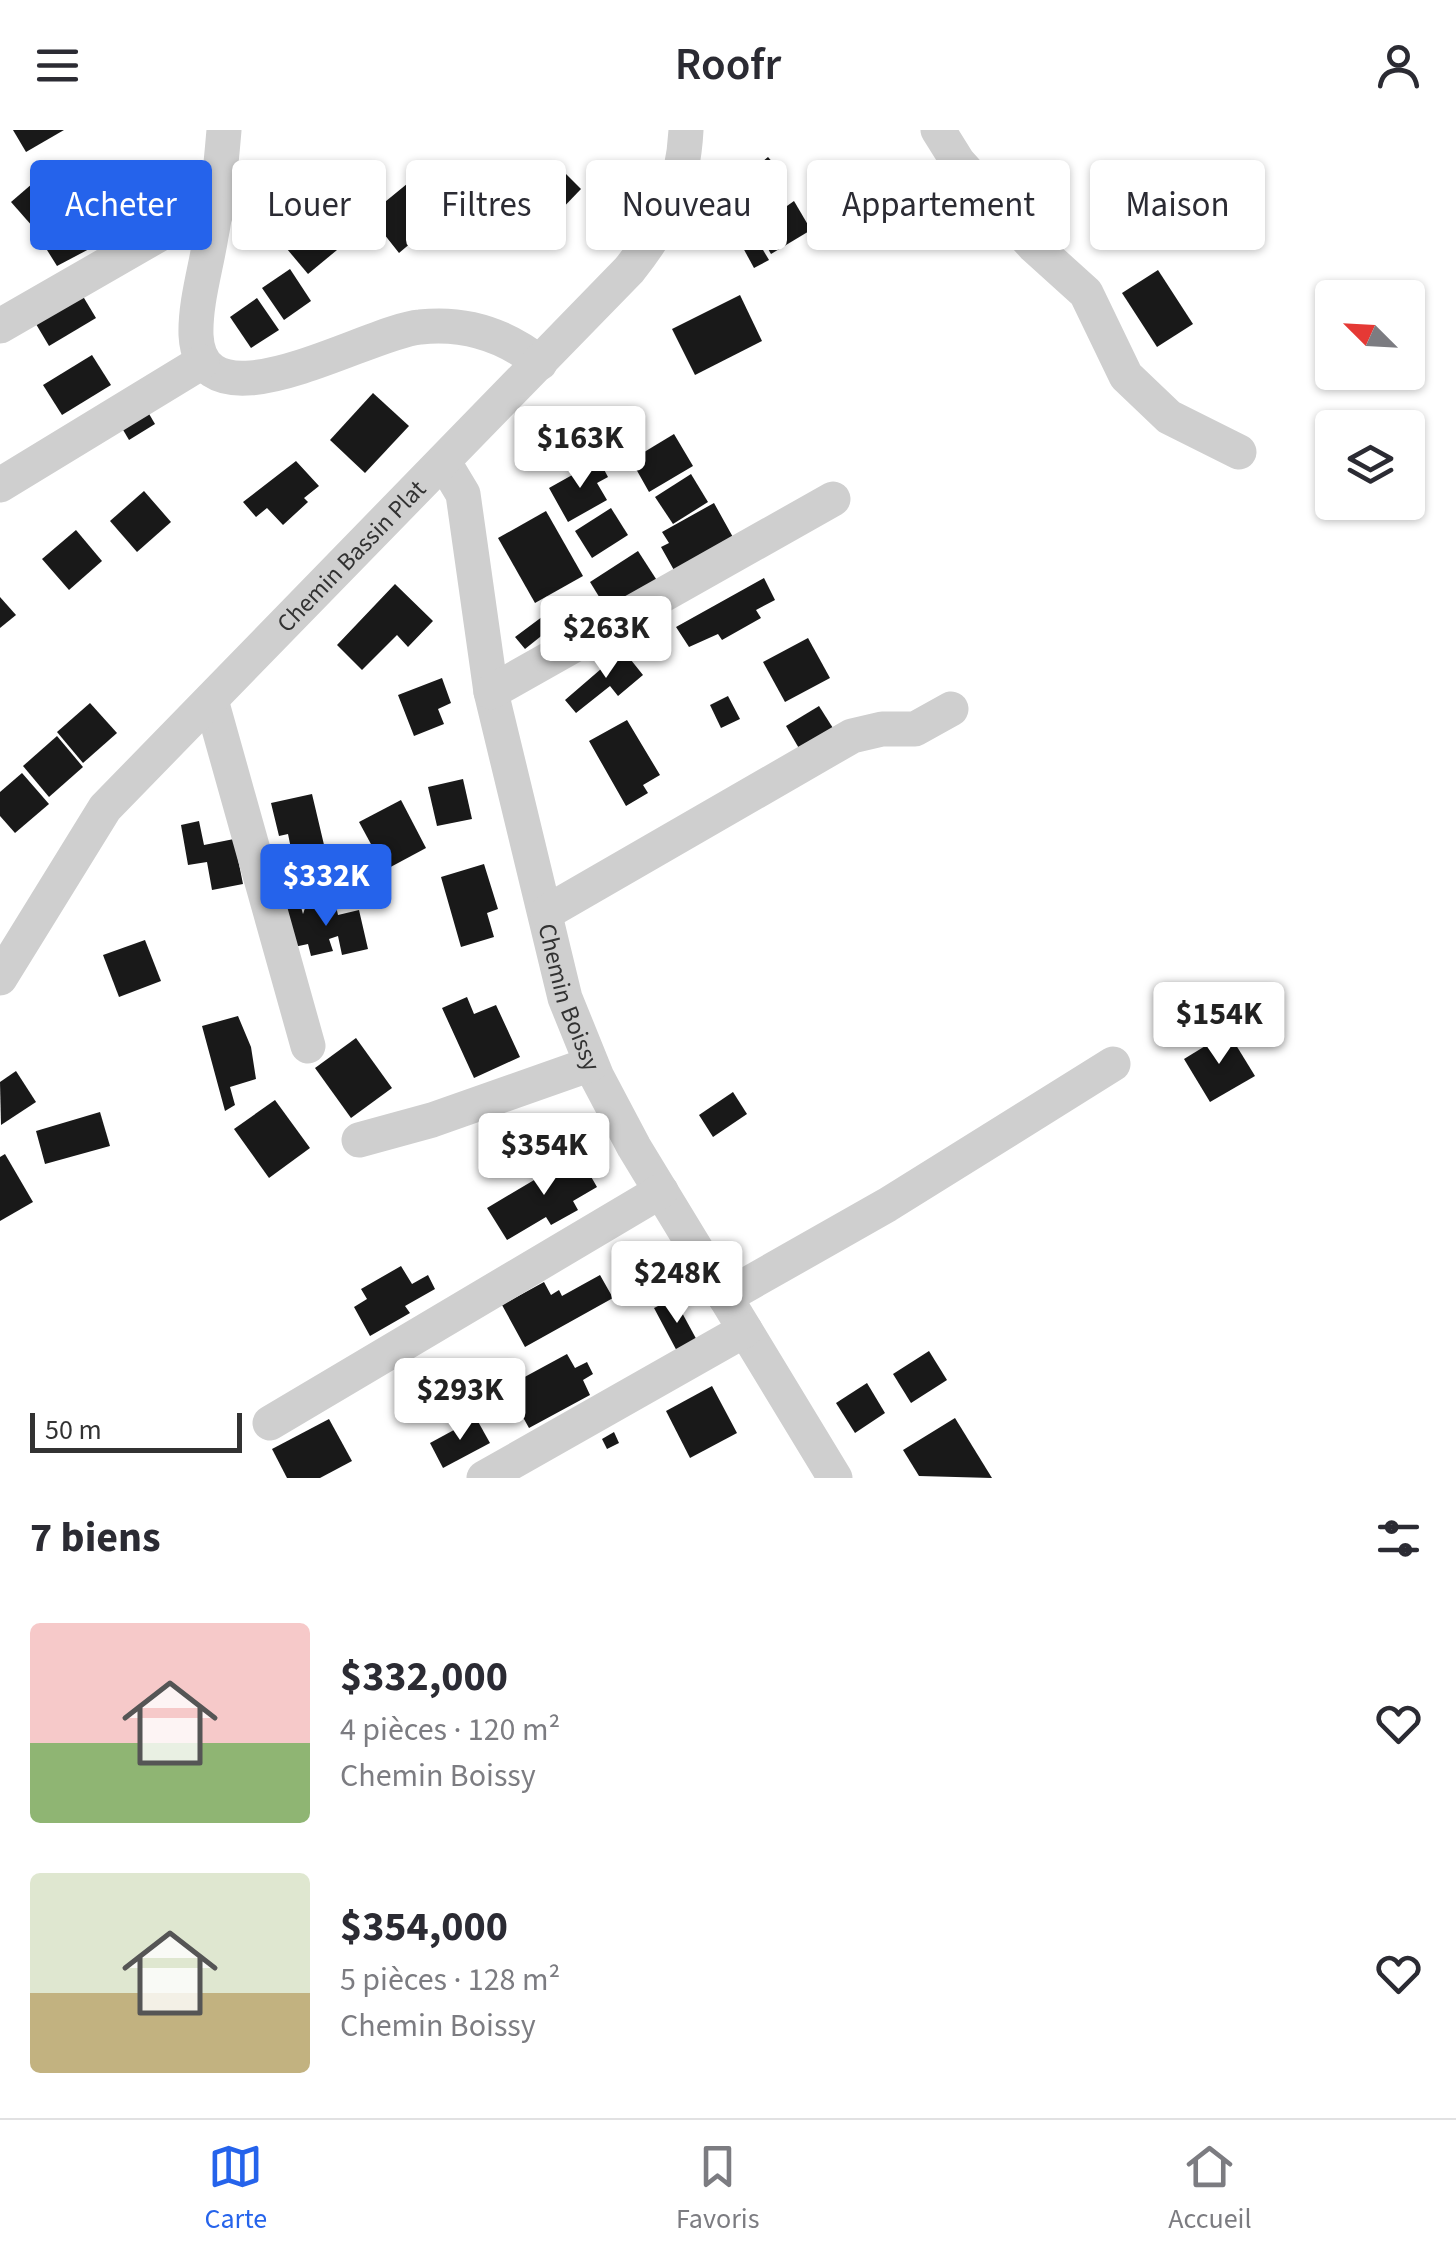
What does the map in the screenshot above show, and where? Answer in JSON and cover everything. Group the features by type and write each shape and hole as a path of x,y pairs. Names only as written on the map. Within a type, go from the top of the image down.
{"street":[{"path":"224,130 216,213 196,335 202,362 225,378 270,376 383,334 440,325 513,342 540,363"},
{"name":"Chemin Bassin Plat","path":"0,978 106,808 445,464 656,237 680,184 686,130"},
{"path":"938,130 958,162 1022,232 1086,293 1126,376 1169,417 1239,452"},
{"path":"0,326 179,223 216,213"},
{"path":"0,485 202,362"},
{"name":"Chemin Boissy","path":"445,464 463,494 491,692 547,912 564,998 591,1064 661,1191 835,1478"},
{"path":"491,692 832,499"},
{"path":"211,700 308,1046"},
{"path":"547,912 852,736 915,729 951,709"},
{"path":"360,1140 432,1120 591,1064"},
{"path":"725,1297 887,1205 1113,1064"},
{"path":"270,1422 661,1191"},
{"path":"484,1478 745,1330"}],"building":[{"path":"13,130 64,130 26,152"},
{"path":"566,174 581,189 566,205"},
{"path":"406,185 406,247 399,253 386,237 386,201"},
{"path":"30,186 30,224 11,202"},
{"path":"794,201 807,223 807,232 787,244 787,206"},
{"path":"47,250 87,250 57,266"},
{"path":"288,250 337,250 308,274"},
{"path":"744,250 763,250 769,260 754,268"},
{"path":"290,269 311,301 284,320 262,288"},
{"path":"1158,270 1193,324 1157,347 1122,293"},
{"path":"78,288 96,318 49,346 33,319"},
{"path":"740,295 762,341 695,375 672,329"},
{"path":"257,298 279,330 251,348 230,317"},
{"path":"92,355 111,385 62,415 43,385"},
{"path":"373,393 409,426 365,473 330,440"},
{"path":"145,407 155,424 129,440 119,423"},
{"path":"674,434 693,466 649,492 631,460"},
{"path":"599,460 608,477 597,483 607,500 568,522 549,488"},
{"path":"296,461 319,486 304,498 308,502 283,525 267,508 256,517 243,502"},
{"path":"691,474 708,502 673,524 655,497"},
{"path":"144,491 171,522 137,552 110,521"},
{"path":"714,503 734,539 675,572 661,547 669,543 662,532"},
{"path":"611,508 628,535 592,558 575,531"},
{"path":"546,511 583,576 535,603 498,538"},
{"path":"76,530 102,561 69,590 42,559"},
{"path":"638,551 658,582 609,613 590,582"},
{"path":"764,578 775,600 756,610 761,618 722,640 718,634 689,647 676,627"},
{"path":"395,584 433,621 408,647 397,635 362,670 337,645"},
{"path":"0,597 16,615 0,628"},
{"path":"562,602 574,618 563,626 567,632 552,643 545,633 525,649 515,637"},
{"path":"808,638 830,678 785,702 763,662"},
{"path":"623,650 643,675 618,696 610,686 576,713 565,700"},
{"path":"442,678 451,703 438,709 444,724 414,736 398,695"},
{"path":"728,696 740,719 721,728 710,705"},
{"path":"90,703 117,733 83,763 57,732"},
{"path":"819,706 838,736 804,757 786,726"},
{"path":"627,720 660,775 643,785 648,793 626,806 589,741"},
{"path":"57,736 83,767 49,797 23,766"},
{"path":"22,773 49,804 15,833 0,816 0,792"},
{"path":"463,779 472,819 437,826 428,787"},
{"path":"312,794 325,849 316,851 318,859 296,873 288,834 279,836 271,803"},
{"path":"401,800 426,848 385,870 359,822"},
{"path":"199,821 204,845 234,839 243,884 212,890 207,862 188,865 181,825"},
{"path":"484,864 498,909 487,913 494,937 461,947 441,877"},
{"path":"299,900 303,914 305,908 316,905 317,911 336,906 338,915 359,910 368,949 342,955 338,936 329,939 333,951 311,956 308,944 294,947 285,903"},
{"path":"145,940 161,981 119,997 103,955"},
{"path":"467,997 474,1014 496,1005 520,1057 474,1078 442,1008"},
{"path":"238,1016 251,1047 256,1079 230,1087 235,1105 225,1111 202,1026"},
{"path":"1228,1032 1255,1076 1210,1102 1184,1059"},
{"path":"356,1038 392,1088 351,1118 315,1068"},
{"path":"16,1071 36,1102 1,1125 0,1082"},
{"path":"733,1092 747,1114 713,1137 699,1115"},
{"path":"275,1100 310,1148 269,1178 234,1129"},
{"path":"100,1112 110,1146 45,1164 36,1131"},
{"path":"5,1154 33,1202 0,1221 0,1157"},
{"path":"578,1154 597,1187 573,1201 578,1210 551,1225 546,1217 507,1240 487,1208"},
{"path":"401,1266 412,1284 428,1275 435,1289 405,1306 410,1313 370,1336 354,1307 367,1299 361,1289"},
{"path":"600,1275 613,1298 525,1347 502,1305 544,1282 551,1295 559,1290 562,1296"},
{"path":"674,1298 699,1344 679,1355 654,1308"},
{"path":"929,1351 947,1380 911,1403 893,1374"},
{"path":"567,1354 575,1368 587,1362 593,1374 583,1380 590,1395 529,1428 506,1387"},
{"path":"867,1383 885,1413 855,1433 836,1403"},
{"path":"712,1386 737,1433 690,1458 666,1411"},
{"path":"476,1418 490,1443 443,1468 430,1443"},
{"path":"955,1418 992,1478 919,1476 903,1450"},
{"path":"329,1419 352,1461 320,1478 287,1478 272,1449"},
{"path":"614,1432 619,1443 607,1449 602,1439"}]}
